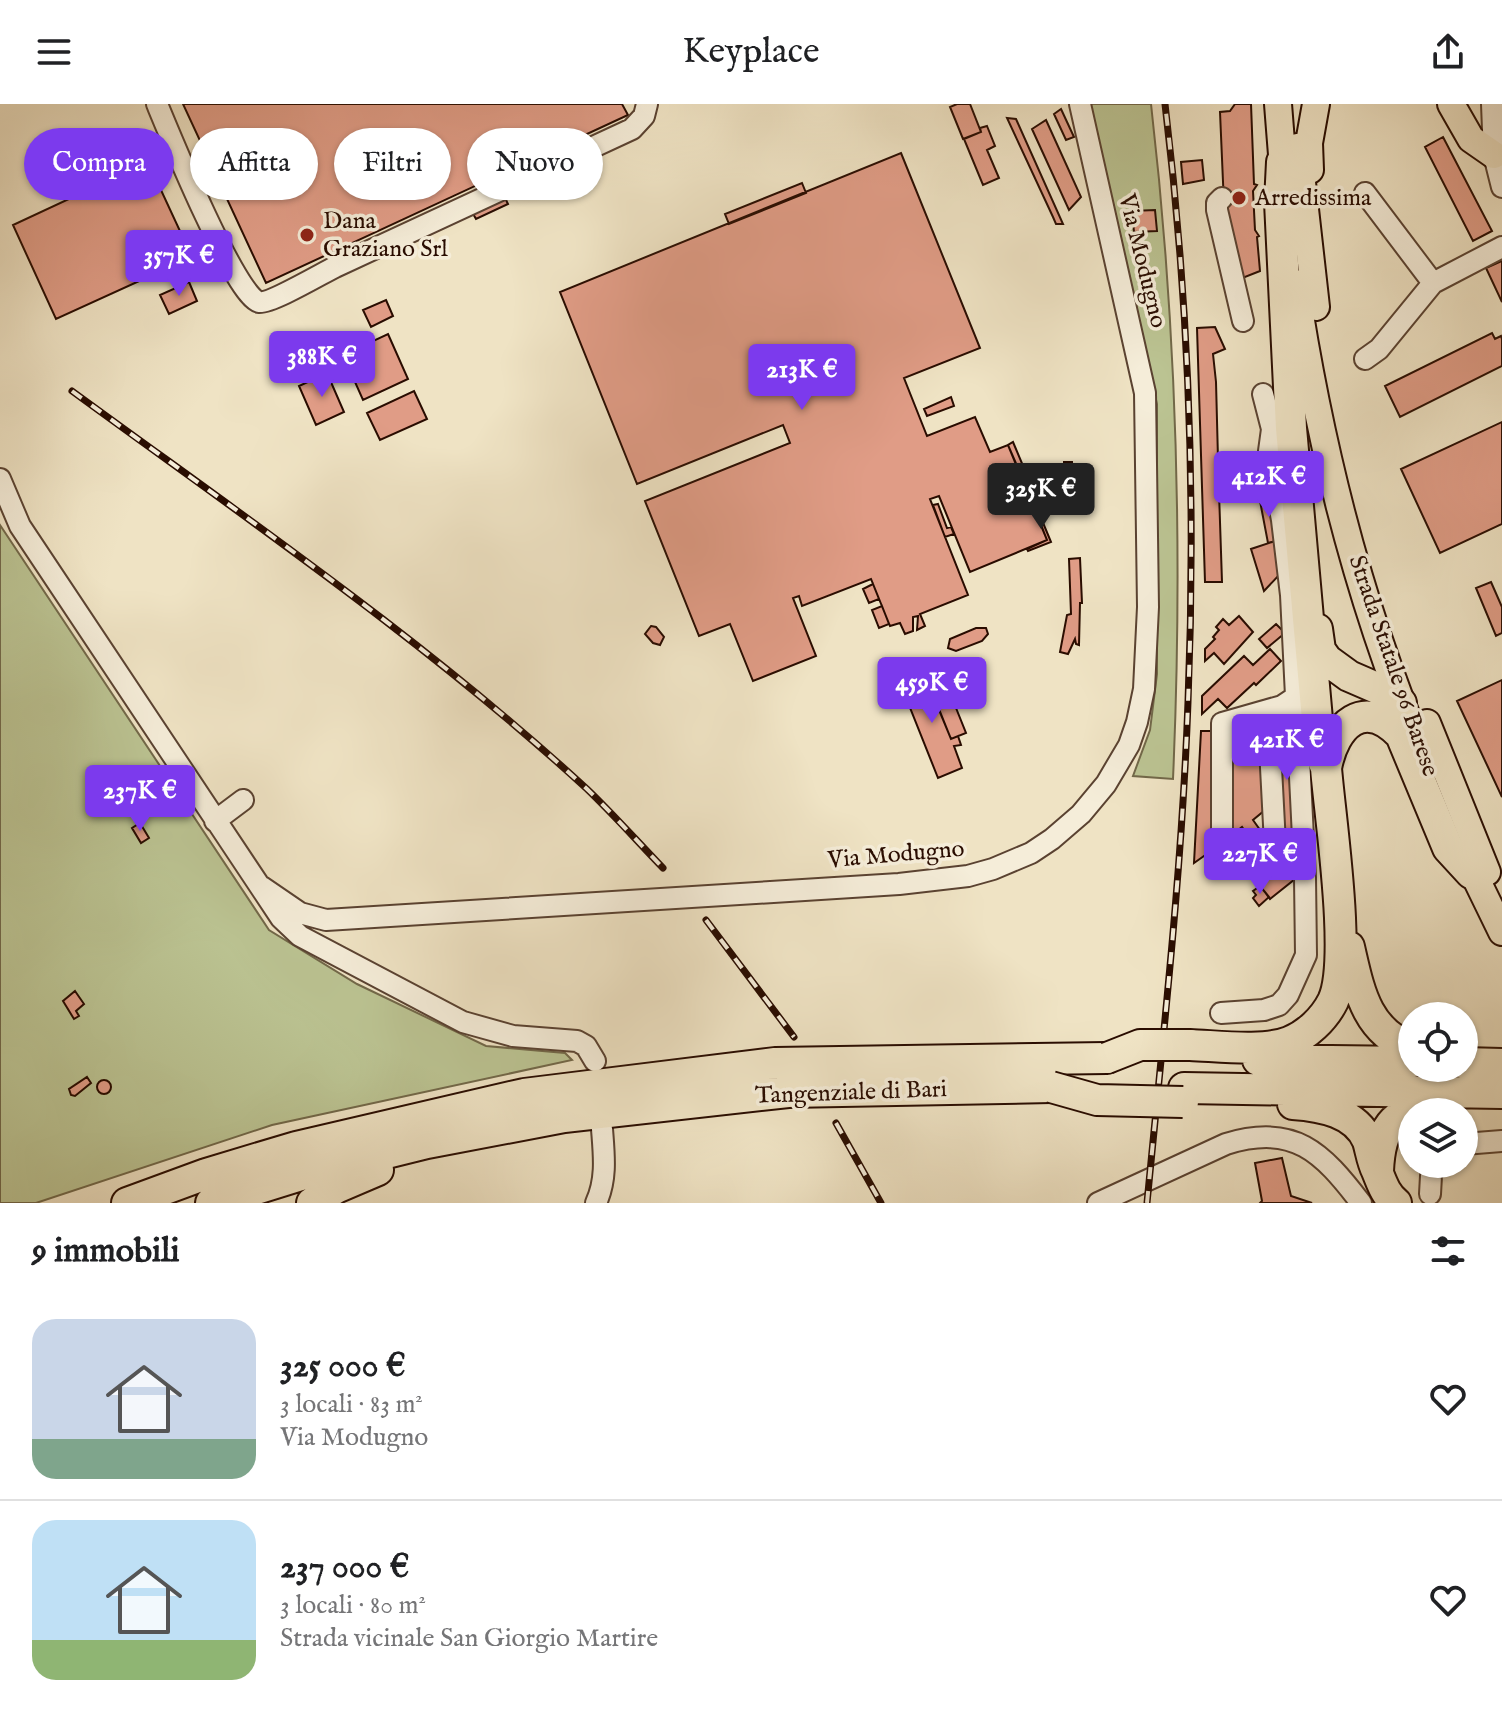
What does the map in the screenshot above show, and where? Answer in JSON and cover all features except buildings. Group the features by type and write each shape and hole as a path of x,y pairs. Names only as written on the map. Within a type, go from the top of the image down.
{"highway":[{"path":"1282,162 1281,429 1305,589 1320,753 1326,768"},
{"path":"1305,589 1320,650 1327,660 1349,676 1386,692 1401,703"},
{"path":"1186,1074 1280,1045 1306,1033 1322,1018 1333,1000 1339,980 1337,892 1326,768 1330,747 1338,732 1350,722 1364,717 1379,718 1391,724 1401,735 1448,848 1471,873"},
{"path":"1337,892 1356,975 1369,1013 1378,1027 1398,1043"},
{"name":"Tangenziale di Bari","path":"127,1203 206,1174 296,1147 524,1094 775,1063 1107,1058 1186,1074 1502,1093"},
{"name":"Tangenziale di Bari","path":"211,1203 314,1171 427,1143 564,1117 788,1092 1051,1087 1186,1074 1398,1063"},
{"path":"1186,1074 1340,1113 1357,1124 1362,1132 1383,1188 1396,1203"},
{"path":"1377,1173 1383,1136 1390,1123 1401,1115 1432,1107 1502,1108"},
{"path":"312,1203 373,1171 529,1137 564,1117"}],"main road":[{"name":"Strada Statale 96 Barese","path":"1278,104 1302,324 1328,460 1348,538 1401,703 1471,873 1502,932"},
{"name":"Strada Statale 96 Barese","path":"1295,104 1308,249 1319,326 1359,515 1421,708 1502,912"},
{"path":"1308,249 1311,186 1309,143 1316,104"},
{"path":"1451,104 1471,139 1494,155"}],"street":[{"path":"157,104 228,262 247,295 258,302 273,300 375,248 632,129 644,116 647,104"},
{"name":"Via Modugno","path":"262,887 300,913 326,920 913,883 968,876 1003,865 1052,839 1081,814 1115,770 1137,722 1146,665 1148,592 1145,393 1080,104"},
{"path":"1492,104 1494,155 1502,187"},
{"path":"1365,193 1433,283"},
{"path":"1222,198 1217,203 1217,210 1243,321"},
{"path":"1365,359 1379,349 1433,283 1502,247"},
{"path":"1221,1013 1264,1010 1279,1005 1288,995 1306,955 1291,595 1282,520 1269,451 1281,429 1263,394"},
{"path":"0,479 20,526 281,918 300,936 463,1022 513,1036 577,1041 586,1046 595,1061"},
{"path":"1222,834 1222,723 1282,706 1297,696"},
{"path":"1268,710 1275,844"},
{"path":"215,821 243,800"},
{"path":"596,1203 603,1185 602,1129"},
{"path":"1100,1203 1226,1144 1269,1136 1290,1140 1319,1154 1361,1203"},
{"path":"1478,1143 1502,1141"},
{"path":"1336,1171 1349,1203"},
{"path":"1430,1194 1433,1178"}],"green space":[{"path":"1089,104 1151,104 1167,272 1176,441 1177,610 1173,779 1133,776 1150,730 1157,674 1157,404"},
{"path":"0,525 269,930 357,984 486,1046 565,1053 572,1060 272,1125 36,1203 0,1203"}],"railway":[{"path":"1147,1203 1177,890 1190,627 1191,478 1185,328 1165,104"},
{"path":"72,391 335,583 464,683 587,789 663,868"},
{"path":"706,920 794,1037"},
{"path":"836,1123 881,1203"}],"place":[{"name":"Arredissima","path":"1239,198"},
{"name":"Dana Graziano Srl","path":"307,235"}]}
